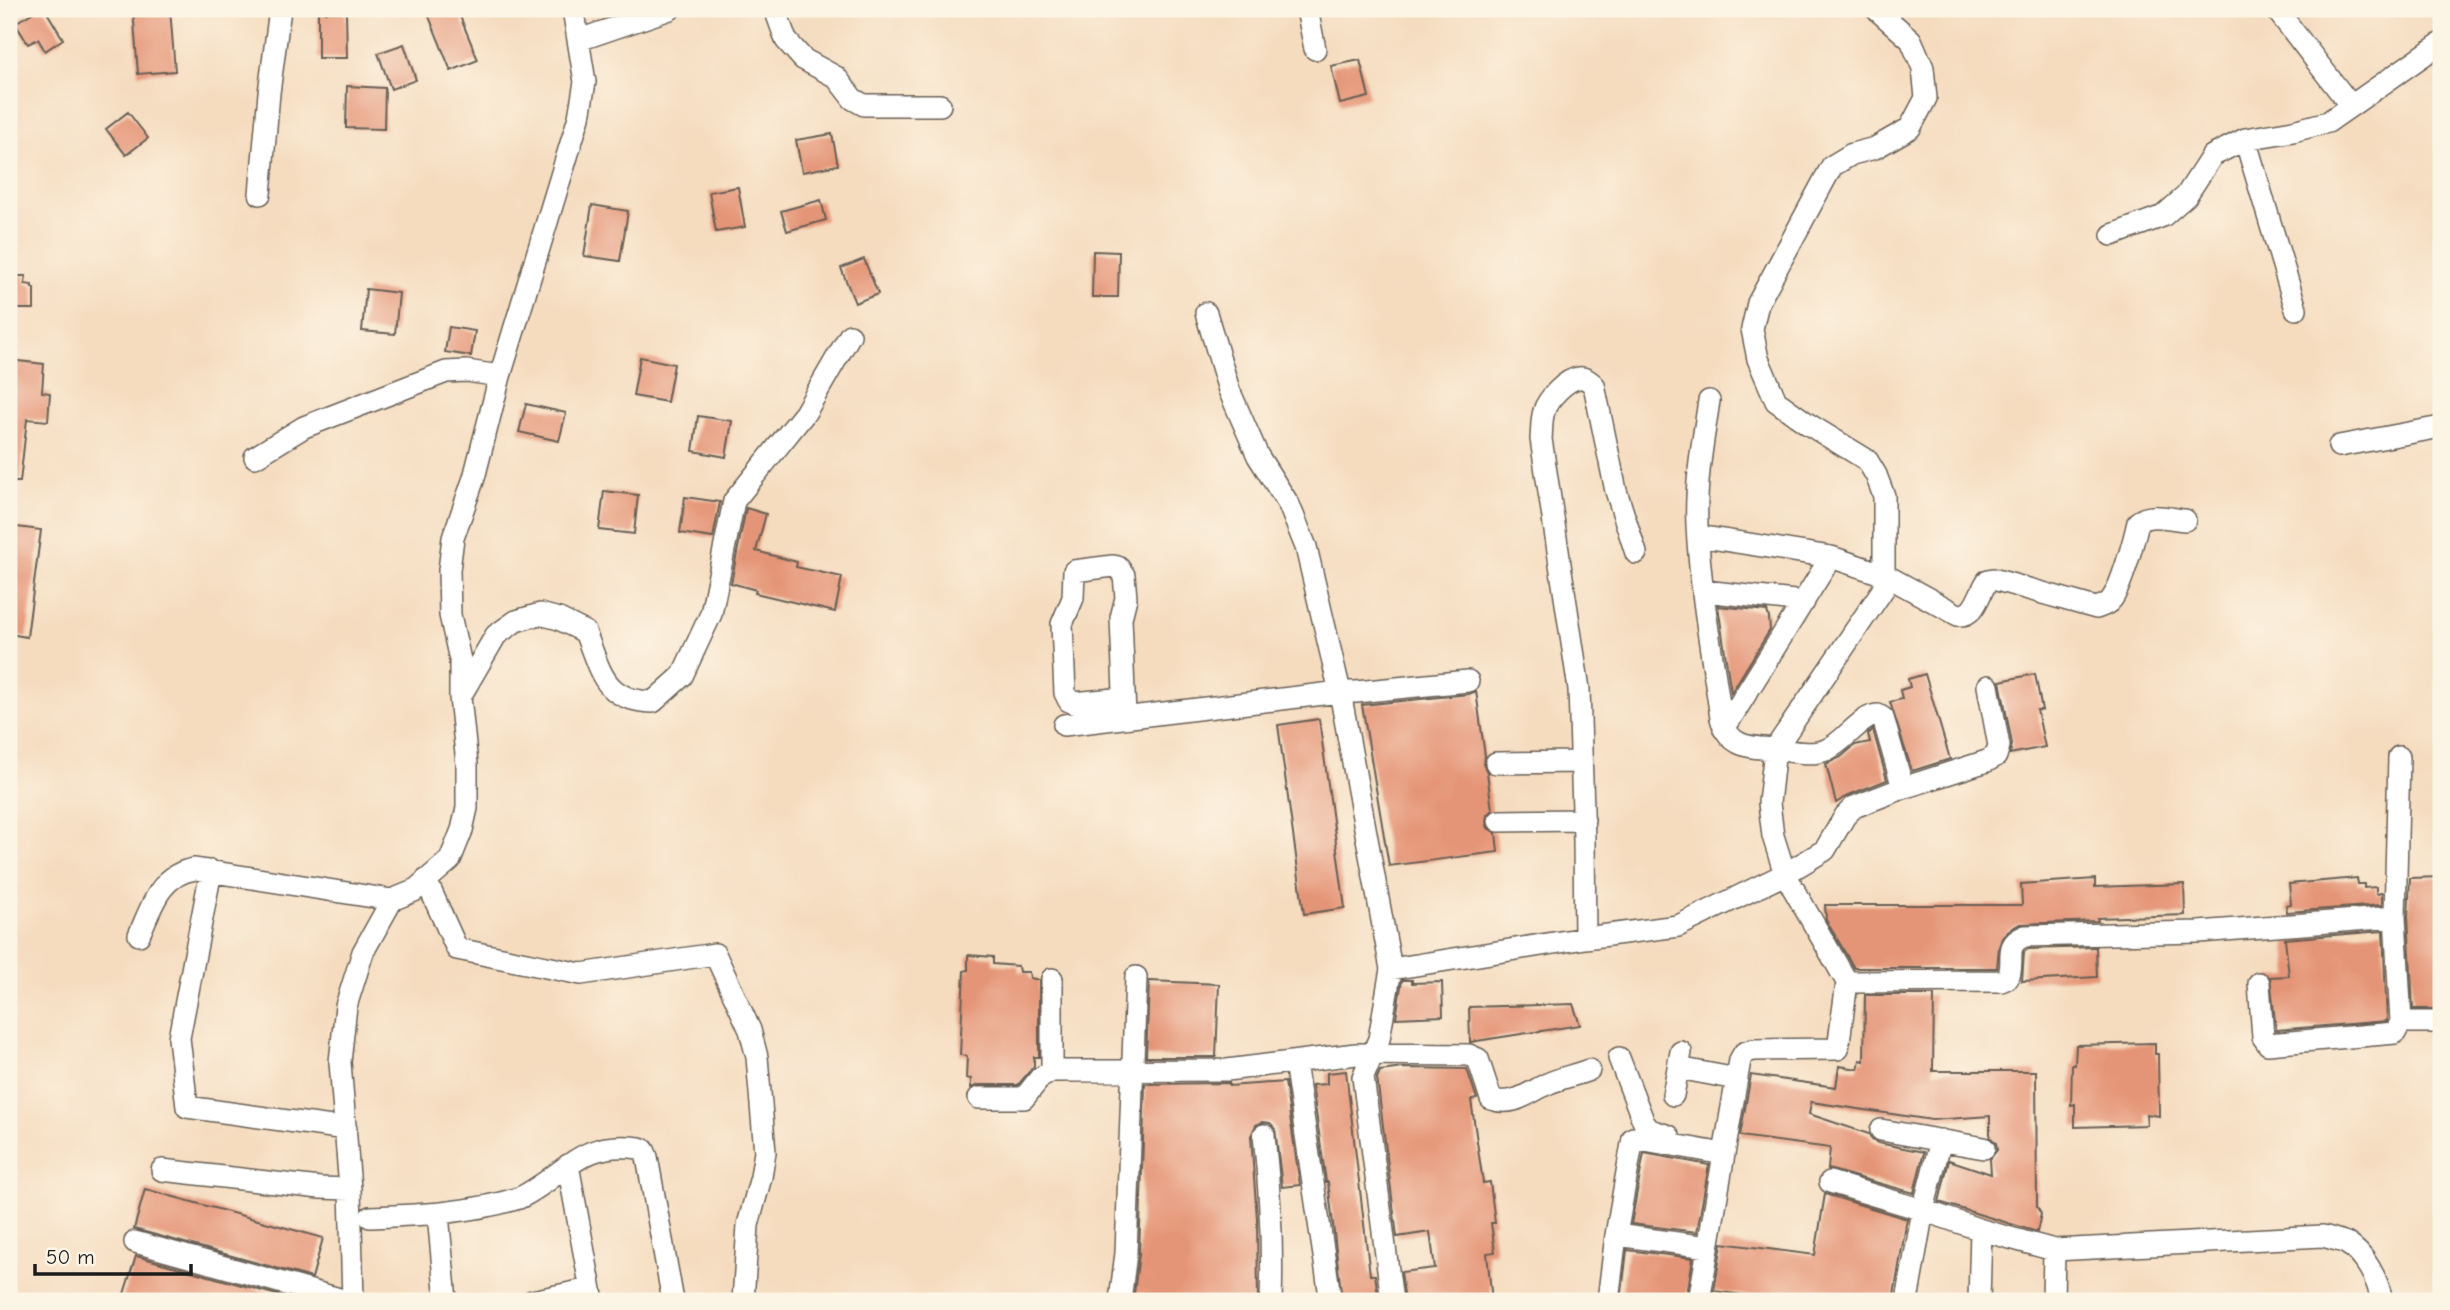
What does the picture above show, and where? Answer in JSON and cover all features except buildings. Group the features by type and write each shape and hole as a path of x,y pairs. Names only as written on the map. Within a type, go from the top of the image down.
{"street":[{"path":"260,194 280,9"},
{"path":"139,934 159,889 184,871 195,869 392,900 414,891 450,860 467,808 460,660 450,615 449,570 453,538 474,478 500,376 579,117 586,82 573,9"},
{"path":"579,40 670,9"},
{"path":"775,9 786,40 803,59 836,77 853,99 864,105 940,105"},
{"path":"1307,9 1315,49"},
{"path":"1699,1301 1740,1060 1744,1053 1753,1050 1838,1049 1847,982 1785,874 1773,836 1769,803 1775,749 1884,588 1884,496 1877,475 1867,460 1776,401 1758,359 1752,329 1758,303 1832,166 1852,154 1875,148 1910,128 1926,98 1923,68 1911,40 1876,9"},
{"path":"2276,9 2351,106"},
{"path":"2112,236 2163,216 2186,196 2212,156 2245,139 2328,122 2441,43"},
{"path":"2245,139 2296,309"},
{"path":"1206,313 1229,390 1258,456 1289,505 1306,547 1340,692 1391,969 1379,1039 1363,1077 1392,1301"},
{"path":"460,697 496,635 516,621 540,614 559,618 585,632 605,682 615,693 632,702 653,702 682,676 711,614 734,501 805,414 850,335"},
{"path":"255,457 304,427 446,372 466,371 500,376"},
{"path":"1585,938 1579,689 1541,439 1544,410 1558,391 1578,377 1587,378 1594,384 1616,491 1636,553"},
{"path":"1709,401 1700,467 1698,536 1724,729 1741,746 1811,752 1826,750 1843,741 1866,719 1878,715 1883,718 1903,788"},
{"path":"2339,446 2441,427"},
{"path":"1698,536 1831,557 1885,575 1958,615 1965,616 1971,612 1983,586 1993,579 2096,607 2106,605 2113,598 2138,522 2152,517 2185,520"},
{"path":"1724,729 1831,557"},
{"path":"1125,707 1121,618 1126,598 1124,575 1118,567 1113,566 1079,569 1074,571 1073,598 1062,624 1065,693 1069,701 1125,707 1356,692 1468,681"},
{"path":"1704,591 1804,602"},
{"path":"1391,969 1678,926 1785,874 1825,850 1854,807 1996,756 1999,746 1988,686"},
{"path":"1065,725 1125,707"},
{"path":"2259,984 2263,1037 2268,1044 2389,1035 2398,1030 2401,1022 2395,917 2399,757"},
{"path":"1496,763 1581,762"},
{"path":"1499,821 1584,820"},
{"path":"211,872 179,1038 187,1107 346,1129"},
{"path":"426,880 457,949 581,974 715,954 750,1030 757,1057 765,1152 748,1225 743,1301"},
{"path":"353,1301 350,1189 340,1062 346,1006 363,952 392,900"},
{"path":"1847,982 2001,981 2008,978 2012,970 2010,949 2015,940 2025,936 2199,932 2395,917"},
{"path":"1120,1301 1126,1253 1136,977"},
{"path":"1052,979 1052,1071"},
{"path":"2401,1022 2441,1022"},
{"path":"979,1098 1024,1098 1040,1077 1052,1071 1227,1070 1356,1054 1475,1056 1491,1099 1500,1102 1521,1098 1547,1083 1589,1070"},
{"path":"1619,1058 1644,1123 1650,1130 1659,1135 1725,1150"},
{"path":"1673,1095 1680,1060 1737,1079"},
{"path":"1295,1062 1329,1301"},
{"path":"1881,1130 1984,1148"},
{"path":"1264,1135 1271,1200 1271,1301"},
{"path":"1608,1301 1633,1138 1725,1150"},
{"path":"1907,1301 1923,1210 1941,1140"},
{"path":"370,1217 438,1214 520,1197 536,1189 578,1157 599,1149 634,1147 644,1150 673,1301"},
{"path":"532,1301 592,1295 568,1165"},
{"path":"162,1170 350,1189"},
{"path":"1830,1182 2054,1250 2323,1236 2347,1244 2367,1264 2382,1301"},
{"path":"438,1214 446,1301"},
{"path":"1979,1301 1981,1230"},
{"path":"1616,1235 1708,1247"},
{"path":"135,1242 346,1301"},
{"path":"2053,1301 2054,1250"}]}
